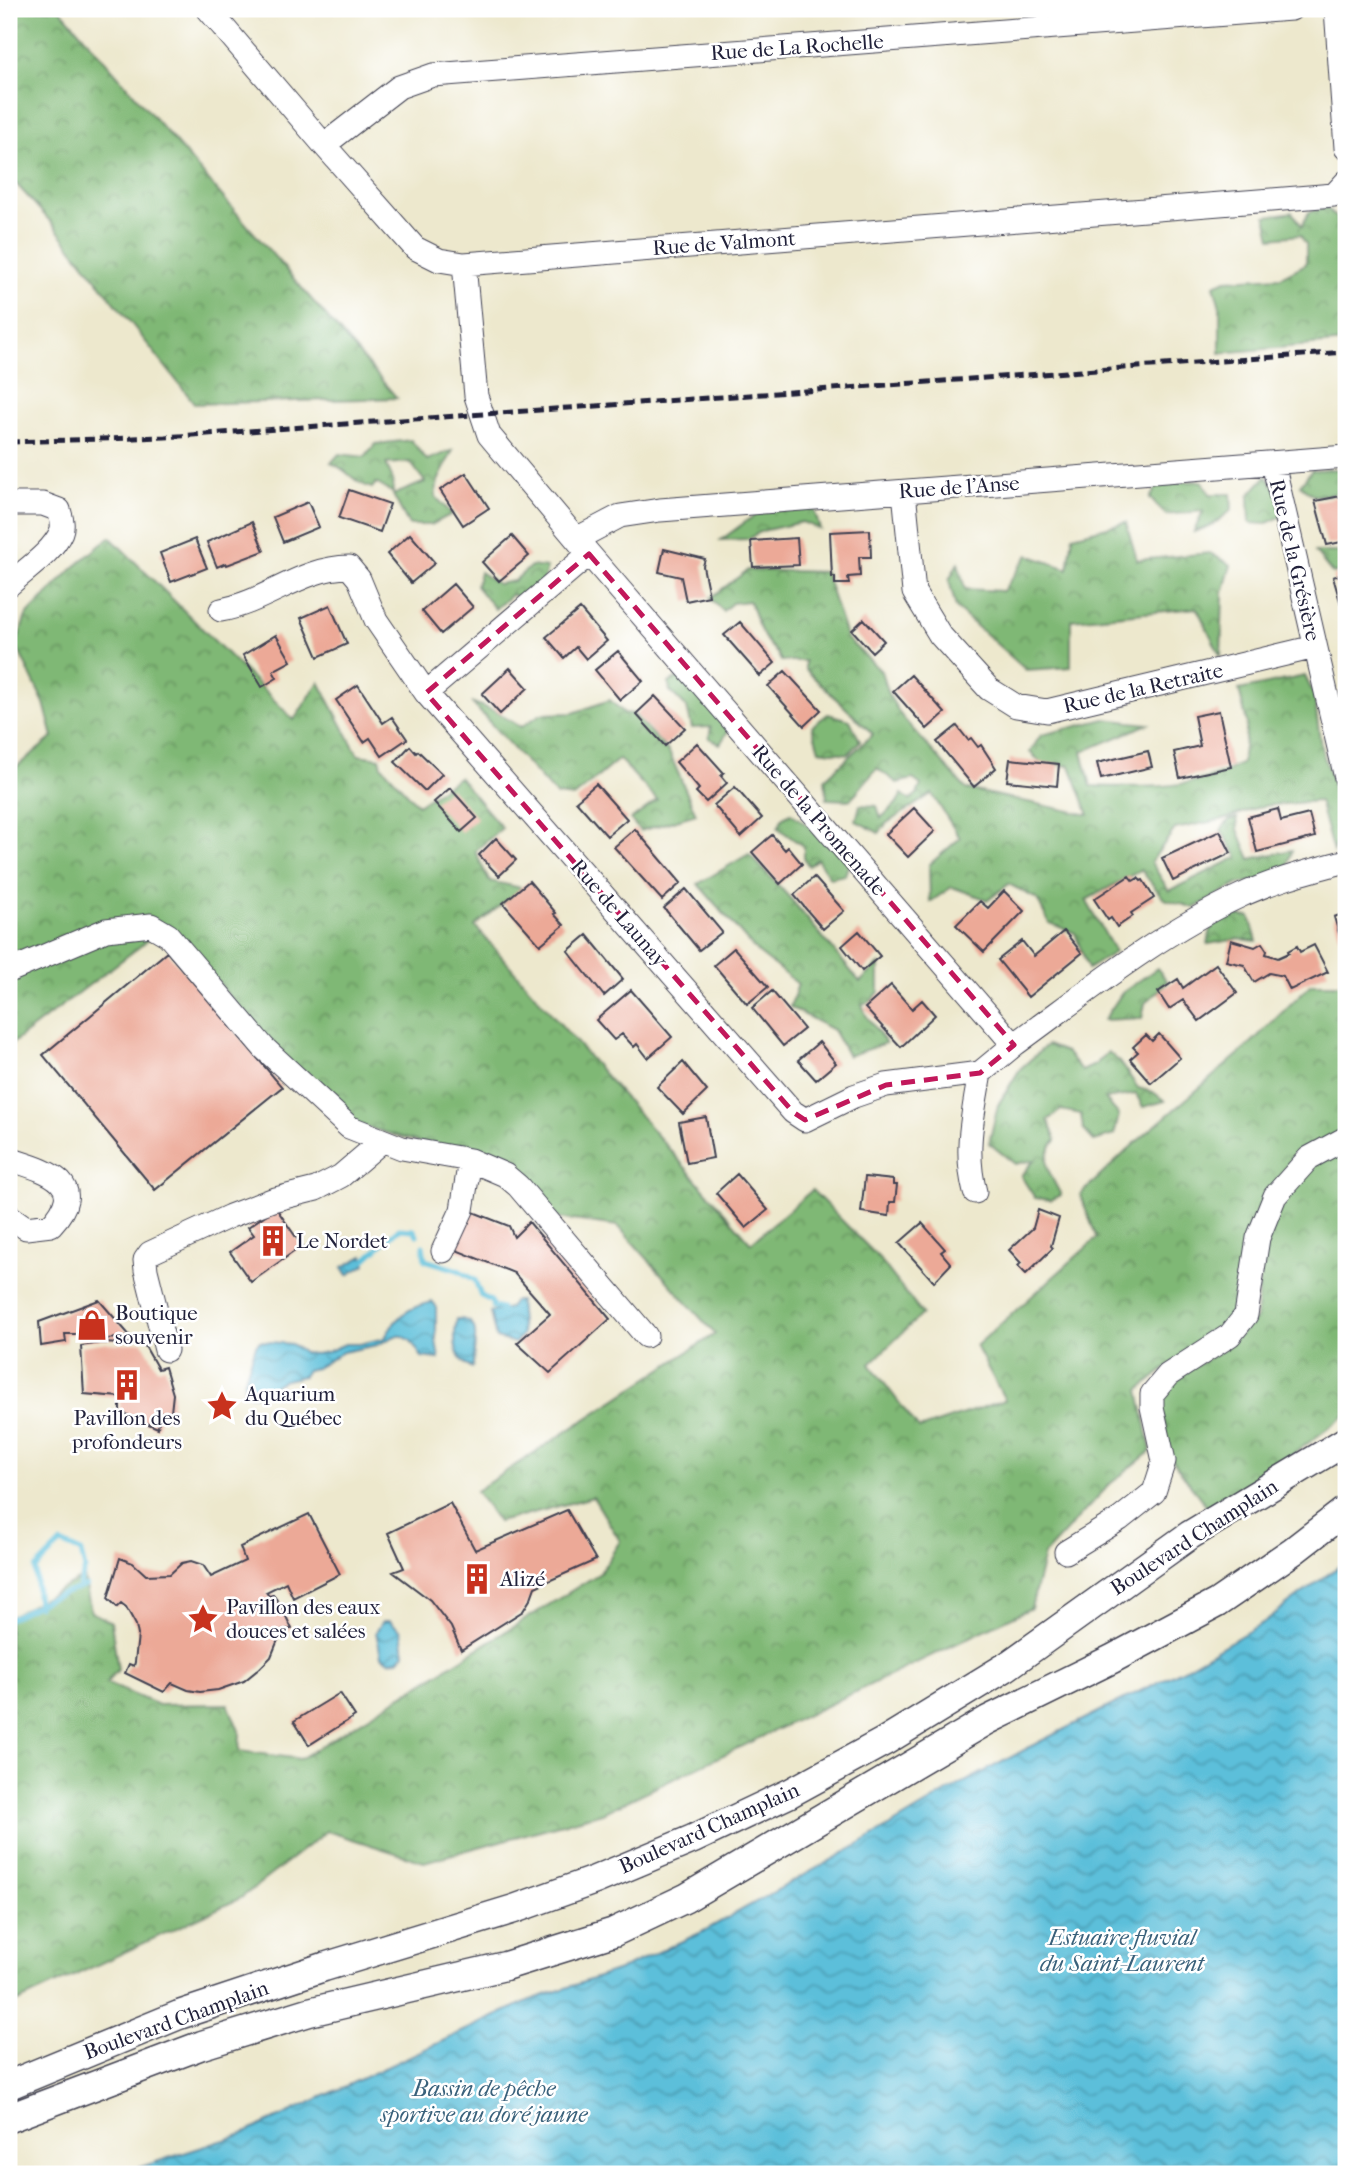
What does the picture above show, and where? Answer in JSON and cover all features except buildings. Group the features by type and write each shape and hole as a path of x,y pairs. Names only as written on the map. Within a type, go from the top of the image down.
{"main road":[{"name":"Boulevard Champlain","path":"9,2085 179,2015 514,1909 595,1880 693,1839 790,1793 885,1741 1006,1667 1190,1535 1346,1441"},
{"name":"Boulevard Champlain","path":"9,2119 202,2045 309,2012 505,1966 614,1932 697,1892 988,1720 1112,1659 1217,1602 1293,1551 1346,1510"}],"street":[{"name":"Rue de Valmont","path":"208,9 415,248 439,260 464,264 1334,195 1346,182"},
{"name":"Rue de La Rochelle","path":"324,145 399,87 433,75 1291,9"},
{"path":"1336,9 1346,148"},
{"name":"Rue de la Promenade","path":"464,264 476,396 489,435 1014,1045"},
{"name":"Rue de l'Anse","path":"584,546 620,516 660,510 1346,457"},
{"name":"Rue de la Grésière","path":"1273,463 1346,778"},
{"name":"Rue de la Retraite","path":"904,492 914,592 940,635 989,689 1016,706 1047,710 1315,647"},
{"path":"9,504 53,506 59,510 62,523 61,531 51,547 9,585"},
{"path":"222,611 333,567 349,567 359,579 376,620 426,693 584,546"},
{"name":"Rue de Launay","path":"426,693 793,1112 805,1119 854,1096 886,1085 980,1073"},
{"path":"975,1192 970,1170 969,1142 980,1073 1014,1045 1180,927 1241,895 1292,876 1346,862"},
{"path":"9,971 106,930 151,925 168,935 264,1048 349,1127 402,1148 470,1160 505,1175 519,1186 646,1336"},
{"path":"1066,1552 1120,1519 1154,1492 1164,1461 1152,1407 1152,1394 1168,1375 1230,1335 1246,1315 1258,1238 1275,1196 1309,1158 1346,1138"},
{"path":"166,1350 146,1270 145,1260 150,1253 240,1212 272,1200 316,1189 341,1177 382,1140"},
{"path":"9,1159 53,1174 62,1183 66,1195 65,1207 51,1225 26,1228 9,1216"},
{"path":"443,1251 462,1210 470,1160"}],"highlighted area":[{"path":"589,554 1014,1045 980,1073 886,1085 805,1120 793,1112 426,693"}],"green space":[{"path":"9,9 60,9 397,398 195,404 51,222 9,176"},
{"path":"1326,207 1337,219 1339,234 1346,239 1346,342 1220,353 1220,307 1214,285 1226,280 1281,277 1306,264 1306,244 1300,235 1271,238 1266,216 1292,212 1302,226 1309,212"},
{"path":"411,440 427,460 453,450 438,481 435,496 452,514 431,525 409,525 393,495 425,482 410,462 386,464 392,477 393,493 376,483 372,488 366,486 331,463 339,454 365,457 376,444"},
{"path":"1339,469 1346,477 1346,483 1335,494 1314,496 1300,485 1312,470"},
{"path":"1266,476 1293,511 1265,524 1250,523 1249,495"},
{"path":"1202,481 1210,494 1231,494 1232,510 1212,525 1194,532 1203,511 1166,515 1150,498 1159,483"},
{"path":"813,506 820,529 802,522 762,531 748,539 721,540 763,509"},
{"path":"1126,522 1137,560 1210,553 1231,565 1223,593 1221,657 1197,608 1071,620 1071,667 1026,670 956,608 949,580 958,563 965,589 1003,591 1028,555 1068,569 1073,536"},
{"path":"110,537 294,720 319,682 358,755 380,758 382,766 418,805 459,777 502,828 475,851 489,881 522,888 475,926 751,1243 812,1190 879,1258 922,1314 870,1364 919,1429 1005,1400 976,1346 1097,1238 1080,1195 1134,1144 1247,1047 1311,984 1346,984 1346,1130 1296,1152 1258,1209 1230,1317 1139,1390 1151,1451 1110,1484 1044,1555 1031,1608 602,1813 424,1862 327,1831 241,1898 9,2006 9,1617 84,1577 91,1612 111,1622 118,1670 106,1683 158,1705 228,1704 240,1733 239,1751 300,1759 600,1573 620,1541 593,1497 498,1522 476,1491 715,1334 618,1226 558,1218 503,1167 333,1117 168,925 9,1046 9,773 53,737 44,703 16,645 26,616 73,568"},
{"path":"1315,552 1346,552 1346,571 1333,574"},
{"path":"531,566 547,568 542,586 523,602 512,594 495,609 476,586 480,572 498,584 514,581"},
{"path":"748,570 825,572 847,639 881,671 888,694 902,717 966,789 1089,815 1070,766 1041,763 1030,752 1041,735 1105,719 1148,724 1082,752 1091,786 1150,787 1188,783 1225,772 1242,763 1247,723 1239,690 1305,676 1314,695 1321,747 1331,778 1341,830 1333,852 1319,801 1262,806 1225,819 1175,829 1151,862 1169,891 1238,857 1221,830 1229,820 1237,818 1238,830 1250,859 1292,850 1286,875 1238,884 1194,908 1164,899 1141,870 1086,900 1115,952 1088,969 1075,933 1049,923 1037,899 1009,884 988,900 952,887 930,902 929,865 960,838 932,794 887,823 879,833 856,821 860,805 877,806 881,818 902,794 910,800 921,785 913,779 897,783 877,768 850,800 827,799 825,779 873,734 805,669 805,661 781,661 762,634 749,601 732,603 723,611 710,598"},
{"path":"683,675 695,694 715,699 729,730 720,744 709,738 711,727 692,728 687,708 670,691 669,683"},
{"path":"610,700 624,713 633,714 669,752 696,814 640,831 631,820 657,800 619,759 574,797 556,795 471,702 494,711 521,727 541,714 573,713"},
{"path":"828,714 850,720 860,741 848,754 819,750 812,726"},
{"path":"791,813 808,826 831,819 849,863 845,875 830,878 817,859 809,866 804,859 804,847 778,828 783,817"},
{"path":"749,854 790,898 860,982 879,964 879,992 871,1001 862,1004 866,1015 886,1043 848,1056 833,1030 790,1007 798,984 756,951 698,884"},
{"path":"1231,915 1250,917 1257,941 1238,939 1208,944 1211,927"},
{"path":"1157,968 1168,982 1145,1003 1142,1018 1104,1020 1122,993"},
{"path":"1047,1045 1066,1052 1082,1071 1095,1065 1108,1052 1120,1062 1138,1088 1153,1092 1165,1101 1143,1107 1136,1094 1105,1099 1119,1115 1114,1135 1094,1141 1083,1129 1081,1114 1061,1110 1048,1120 1056,1140 1048,1155 1048,1168 1061,1195 1051,1200 1035,1198 1021,1176 1034,1160 1015,1164 989,1143 998,1105 1020,1069"},
{"path":"1346,1145 1346,1415 1212,1514 1170,1457 1160,1397 1186,1372 1224,1349 1256,1319 1264,1256 1276,1215 1285,1196 1313,1164"}],"water":[{"path":"363,1256 366,1264 348,1275 343,1267"},
{"path":"514,1301 519,1301 522,1335 515,1343 496,1338 490,1312 509,1308"},
{"path":"433,1302 436,1306 439,1359 422,1357 411,1341 403,1336 395,1336 377,1345 343,1352 316,1368 307,1370 303,1376 280,1382 258,1395 244,1391 244,1382 256,1345 260,1341 291,1344 304,1353 327,1352 345,1344 360,1344 385,1338 393,1324 404,1314 417,1306"},
{"path":"457,1319 464,1319 473,1325 475,1340 472,1368 458,1354 455,1333"},
{"name":"Estuaire fluvial du Saint-Laurent","path":"1346,1561 1346,2174 119,2174 243,2134 528,2001 619,1970 700,1933 961,1784 1182,1670 1264,1622"},
{"path":"383,1621 390,1621 401,1631 404,1654 398,1660 390,1661 381,1656 376,1632"}],"waterway":[{"path":"365,1260 399,1229 414,1230 417,1235"},
{"path":"423,1246 425,1260 458,1270 475,1280 481,1296 491,1301 493,1307 501,1309"},
{"path":"38,1606 35,1569 61,1543 81,1552 85,1569 78,1589"},
{"path":"9,1619 48,1599 86,1586"}],"railway":[{"path":"9,442 165,437 1346,352"}],"place":[{"name":"Le Nordet","path":"273,1241"},
{"name":"Boutique souvenir","path":"92,1325"},
{"name":"Pavillon des profondeurs","path":"127,1385"},
{"name":"Aquarium du Québec","path":"222,1406"},
{"name":"Alizé","path":"477,1579"},
{"name":"Pavillon des eaux douces et salées","path":"203,1619"}],"water label":[{"name":"Bassin de pêche sportive au doré jaune","path":"484,2101"}]}
